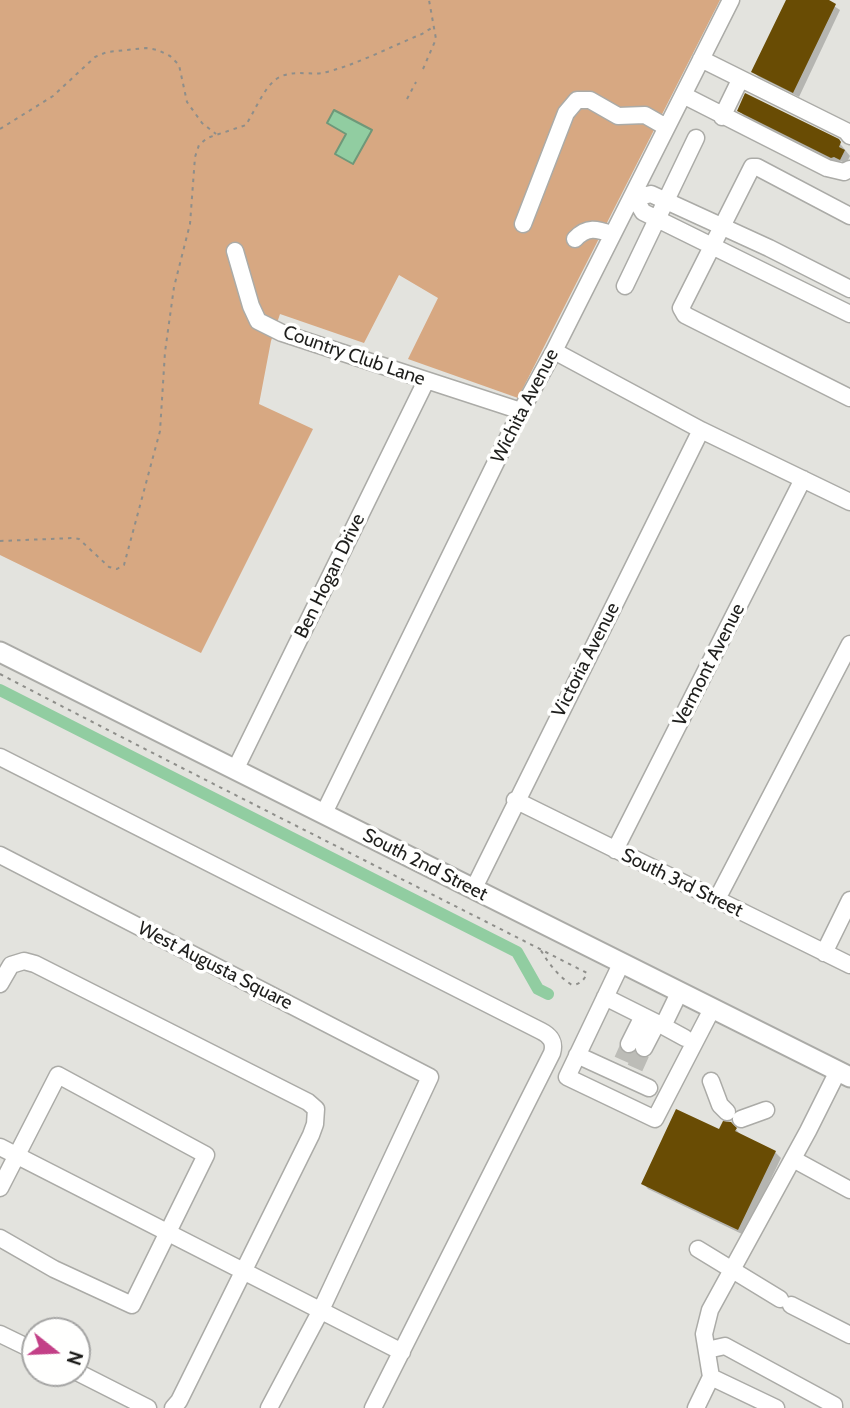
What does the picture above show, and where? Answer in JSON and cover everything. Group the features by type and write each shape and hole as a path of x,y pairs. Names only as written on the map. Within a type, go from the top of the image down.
{"main road":[{"name":"South 2nd Street","path":"0,652 844,1074"}],"street":[{"name":"Wichita Avenue","path":"324,813 521,411 731,0"},
{"path":"701,59 846,131 850,136"},
{"path":"722,117 740,80"},
{"path":"683,95 827,168 844,172 850,169"},
{"path":"523,224 566,113 577,100 590,100 618,116 645,115 666,127"},
{"path":"625,286 696,138"},
{"path":"850,216 757,167 752,167 681,308 682,312 850,398"},
{"path":"850,289 723,226 651,194 635,198 643,212 850,314"},
{"path":"575,239 581,232 593,228 612,234"},
{"name":"Country Club Lane","path":"235,251 258,321 282,332 521,411"},
{"path":"554,351 701,430 850,502"},
{"name":"Ben Hogan Drive","path":"235,770 426,381"},
{"name":"Victoria Avenue","path":"473,890 515,800 701,430"},
{"name":"Vermont Avenue","path":"615,850 803,479"},
{"path":"717,899 850,644"},
{"path":"0,757 541,1031 550,1038 552,1053 373,1408"},
{"name":"South 3rd Street","path":"515,800 850,965"},
{"name":"West Augusta Square","path":"0,855 430,1077 320,1312"},
{"path":"824,953 850,900"},
{"path":"0,984 11,965 24,961 35,964 315,1106 316,1117 311,1135 244,1273 173,1408"},
{"path":"621,964 567,1077 655,1119 712,1009"},
{"path":"637,1046 679,993"},
{"path":"606,997 685,1038"},
{"path":"577,1055 625,1070 649,1088"},
{"path":"696,1408 711,1377 704,1334 710,1310 793,1159 844,1074"},
{"path":"0,1188 58,1075 206,1155 132,1305 54,1269 0,1238"},
{"path":"711,1081 720,1105 734,1115 766,1110"},
{"path":"0,1147 402,1352"},
{"path":"793,1159 850,1190"},
{"path":"698,1249 785,1302 850,1335"},
{"path":"269,1408 320,1312"},
{"path":"0,1334 21,1344"},
{"path":"707,1350 725,1346 834,1405 834,1408"},
{"path":"711,1377 776,1408"},
{"path":"91,1379 148,1408"}],"path":[{"path":"424,69 436,39 429,0 435,0"},
{"path":"0,541 74,538 79,539 109,567 117,569 124,565 160,431 165,352 174,286 190,224 195,157 199,145 216,134 246,125 272,83 284,75 298,72 320,73 337,68 422,34 433,27"},
{"path":"0,129 53,96 95,57 107,52 146,48 170,56 179,65 187,102 202,123 216,134"},
{"path":"407,99 416,82"},
{"path":"0,674 181,769 540,949 587,973 584,980 578,985 572,985 558,975 540,949"}],"shaded area":[{"path":"0,0 720,0 518,398 408,359 438,298 399,275 364,343 280,314 271,341 259,404 313,429 201,653 0,555"},
{"path":"334,110 372,130 353,164 335,154 346,134 327,123"}],"building":[{"path":"786,0 829,0 836,4 793,93 751,72"},
{"path":"745,93 839,139 839,147 845,150 840,160 737,111"},
{"path":"676,1109 719,1129 723,1121 731,1122 737,1128 735,1131 776,1151 738,1230 641,1184"}],"waterway":[{"path":"0,690 517,952 538,989 548,994"}],"tunnel":[{"path":"622,1060 629,1044"},
{"path":"635,1068 644,1048"}]}
